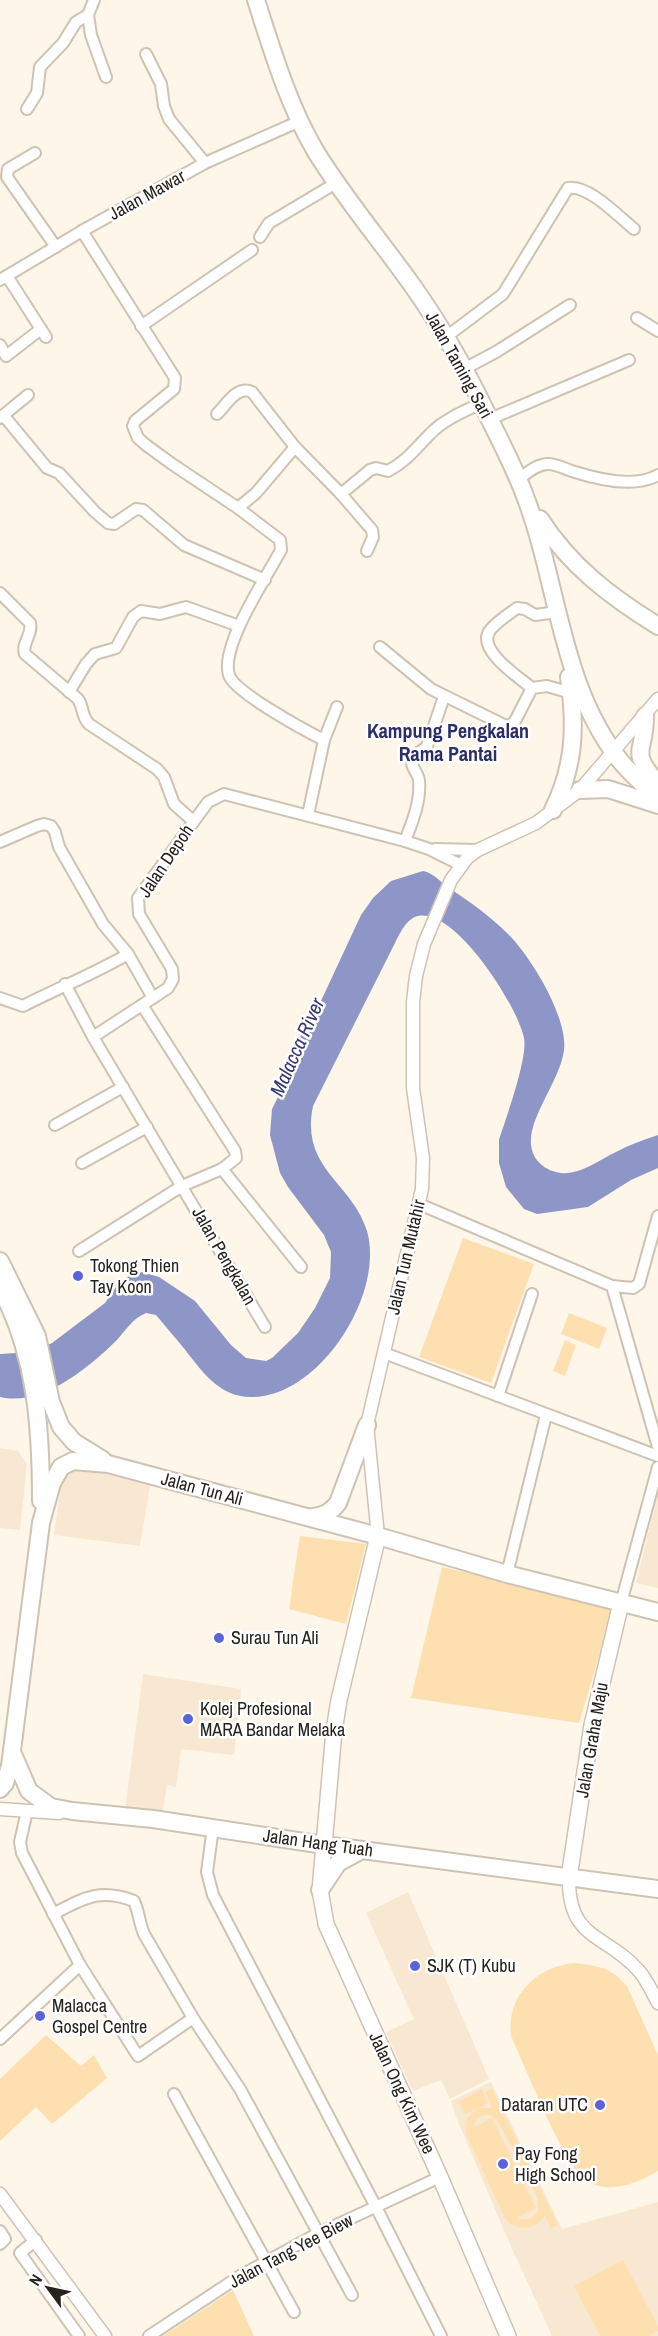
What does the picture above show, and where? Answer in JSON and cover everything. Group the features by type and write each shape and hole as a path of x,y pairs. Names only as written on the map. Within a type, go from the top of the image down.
{"main road":[{"name":"Jalan Taming Sari","path":"256,0 300,121 315,150 336,183 412,285 446,337 482,403 519,479 545,558 564,642 583,695 614,752 632,774 658,798"},
{"path":"525,496 549,533 582,572 623,604 658,626"},
{"path":"553,810 568,776 573,751 571,693 564,642"},
{"path":"645,716 639,759 658,785"},
{"path":"580,790 608,789 658,805"},
{"path":"0,1262 30,1337 45,1406 41,1457 41,1523"},
{"path":"0,1287 30,1337"},
{"path":"45,1406 55,1415 66,1435 108,1464"},
{"path":"312,1517 322,1516 332,1511 338,1503 367,1425"},
{"name":"Jalan Tun Ali","path":"0,1789 5,1783 10,1766 41,1523 52,1484 61,1467 73,1461 108,1464 312,1517 507,1574 658,1612"},
{"name":"Jalan Tun Mutahir","path":"324,1845 338,1706 378,1536"},
{"name":"Jalan Graha Maju","path":"569,1878 592,1725 621,1602"},
{"name":"Jalan Hang Tuah","path":"12,1749 29,1791 51,1807 213,1827 324,1845 658,1889"},
{"name":"Jalan Ong Kim Wee","path":"324,1845 320,1890 326,1924 440,2177 508,2336"},
{"path":"320,1890 338,1863 362,1850"}],"street":[{"path":"94,0 88,15 91,35 106,77"},
{"path":"27,109 37,93 40,67 63,43 76,22 88,15"},
{"path":"146,54 160,84 169,119 205,162"},
{"name":"Jalan Mawar","path":"3,278 205,162 300,121"},
{"path":"35,153 8,169 7,177 56,247"},
{"path":"260,237 269,223 336,183"},
{"path":"446,337 503,294 568,188 575,186 587,192 634,229"},
{"path":"82,231 175,378 174,389 138,418 133,426 138,438 280,540 281,549 239,626 227,663 230,677 236,685 302,729 324,740"},
{"path":"141,326 252,250"},
{"path":"0,345 6,356 44,333 3,278"},
{"path":"464,369 496,352 570,305"},
{"path":"637,318 658,331"},
{"path":"490,419 629,360"},
{"path":"217,414 240,390 246,389 252,392 295,447 372,530 373,537 367,551"},
{"path":"28,395 2,417 47,468 59,473 108,523 114,524 136,509 142,510 184,545 265,580"},
{"path":"341,494 370,470 376,468 388,471 400,465 423,444 430,433 460,412 482,403"},
{"path":"238,508 256,493 295,447"},
{"path":"519,479 547,464 612,480 647,481 658,475"},
{"path":"0,593 30,623 31,629 24,648 26,654 82,704 82,715 89,724 157,769 164,777 174,804 193,821"},
{"path":"69,692 95,654 116,648 133,617 141,611 160,614 186,607 239,626"},
{"path":"557,612 535,615 525,609 517,608 490,630 487,640 492,654 532,688 547,686 571,693"},
{"path":"380,646 431,689 506,726 514,723 532,688"},
{"path":"405,841 415,812 420,779 413,768 412,761 427,746 444,697"},
{"name":"Jalan Tun Mutahir","path":"378,1536 367,1425 422,1189 423,1158 413,1088 412,1027 419,960 451,880 461,865 478,850 512,835 580,790 658,699"},
{"path":"308,815 324,740 337,707"},
{"name":"Jalan Depoh","path":"93,1037 168,988 174,979 174,974 139,914 138,898 208,802 224,794 405,841 429,849 461,865"},
{"path":"0,842 37,825 51,826 59,847 103,924 128,954 153,998"},
{"name":"Jalan Depoh","path":"429,849 478,850"},
{"path":"0,998 23,1006 65,984 97,972 128,954"},
{"path":"65,984 93,1037 182,1186"},
{"path":"79,1251 182,1186 222,1169 236,1158 234,1151 142,1005"},
{"path":"55,1125 123,1087"},
{"path":"82,1163 147,1127"},
{"path":"222,1169 301,1267"},
{"name":"Jalan Pengkalan","path":"182,1186 265,1327"},
{"path":"419,1204 612,1286 633,1288 639,1284 658,1216"},
{"path":"612,1286 658,1447"},
{"path":"498,1396 532,1294"},
{"path":"384,1353 658,1456"},
{"path":"507,1574 546,1415"},
{"path":"621,1602 658,1467"},
{"path":"0,1809 52,1813 72,1811"},
{"path":"27,1811 20,1842 22,1853 80,1965 138,2056 193,2018"},
{"path":"213,1827 207,1872 213,1895 376,2206 441,2336"},
{"path":"569,1878 571,1905 581,1926 639,1970 658,2003"},
{"path":"53,1914 88,1896 98,1894 120,1896 134,1901 144,1934 193,2018 240,2089 352,2295"},
{"path":"0,2038 80,1965"},
{"path":"174,2094 294,2312"},
{"name":"Jalan Tang Yee Biew","path":"149,2336 240,2276 267,2261 319,2233 440,2177"},
{"path":"0,2194 104,2336"},
{"path":"36,2241 20,2253 79,2336"}],"shaded area":[{"path":"463,1238 534,1264 491,1383 419,1357"},
{"path":"569,1313 607,1328 599,1349 561,1334"},
{"path":"565,1340 576,1345 565,1376 553,1371"},
{"path":"0,1448 18,1451 27,1464 20,1530 0,1528"},
{"path":"75,1466 150,1486 140,1546 54,1535 62,1475"},
{"path":"658,1493 658,1588 636,1583"},
{"path":"300,1536 366,1544 346,1624 289,1609"},
{"path":"442,1567 614,1606 579,1723 411,1698"},
{"name":"Kolej Profesional MARA Bandar Melaka","path":"143,1674 241,1689 234,1755 181,1749 176,1787 167,1785 162,1816 125,1810"},
{"name":"SJK (T) Kubu","path":"408,1892 489,2079 450,2099 441,2080 413,2091 386,2032 414,2019 366,1913"},
{"name":"Dataran UTC","path":"574,1963 606,1969 627,1986 658,2055 658,2171 633,2183 606,2187 588,2182 579,2173 557,2138 511,2036 513,2009 526,1986 547,1971"},
{"path":"46,2035 81,2066 94,2055 107,2078 52,2124 36,2107 0,2141 0,2079"},
{"name":"Pay Fong High School","path":"491,2082 562,2229 658,2202 658,2336 552,2336 509,2242 451,2101"},
{"path":"482,2089 488,2103 479,2108 492,2108 485,2092 492,2089 558,2225 551,2228 545,2215 536,2224 525,2228 514,2226 505,2218 466,2134 467,2119 476,2109 465,2114 459,2101","holes":["490,2115 498,2121 538,2199 538,2210 524,2220 517,2218 536,2208 492,2118 472,2128 477,2119"]},
{"path":"623,2260 658,2326 658,2331 649,2336 600,2336 574,2286"},
{"path":"233,2290 254,2336 163,2336"}],"water":[{"name":"Malacca River","path":"423,871 434,876 472,903 507,933 536,971 554,1004 564,1036 564,1050 557,1074 532,1133 532,1150 540,1164 555,1172 575,1172 626,1147 658,1135 658,1168 631,1180 588,1207 537,1214 524,1209 506,1187 499,1163 499,1140 523,1059 524,1038 519,1024 498,984 467,943 450,927 433,918 414,917 399,935 313,1106 311,1127 314,1145 320,1160 360,1214 367,1231 370,1256 366,1283 357,1311 342,1337 323,1361 302,1380 278,1392 253,1397 241,1396 230,1393 212,1381 156,1315 146,1313 133,1322 92,1363 63,1383 32,1396 16,1399 0,1397 0,1354 32,1352 52,1343 105,1303 118,1284 129,1276 142,1272 159,1277 195,1301 231,1345 246,1358 266,1361 298,1333 315,1308 330,1278 331,1252 324,1235 280,1173 270,1135 272,1109 292,1069 296,1044 320,1003 361,915 373,898 391,881"}],"place":[{"name":"Tokong Thien Tay Koon","path":"78,1276"},
{"name":"Surau Tun Ali","path":"219,1638"},
{"name":"Kolej Profesional MARA Bandar Melaka","path":"188,1719"},
{"name":"SJK (T) Kubu","path":"415,1966"},
{"name":"Malacca Gospel Centre","path":"40,2016"},
{"name":"Dataran UTC","path":"600,2105"},
{"name":"Pay Fong High School","path":"503,2164"}],"district":[{"name":"Kampung Pengkalan Rama Pantai","path":"448,742"}]}
